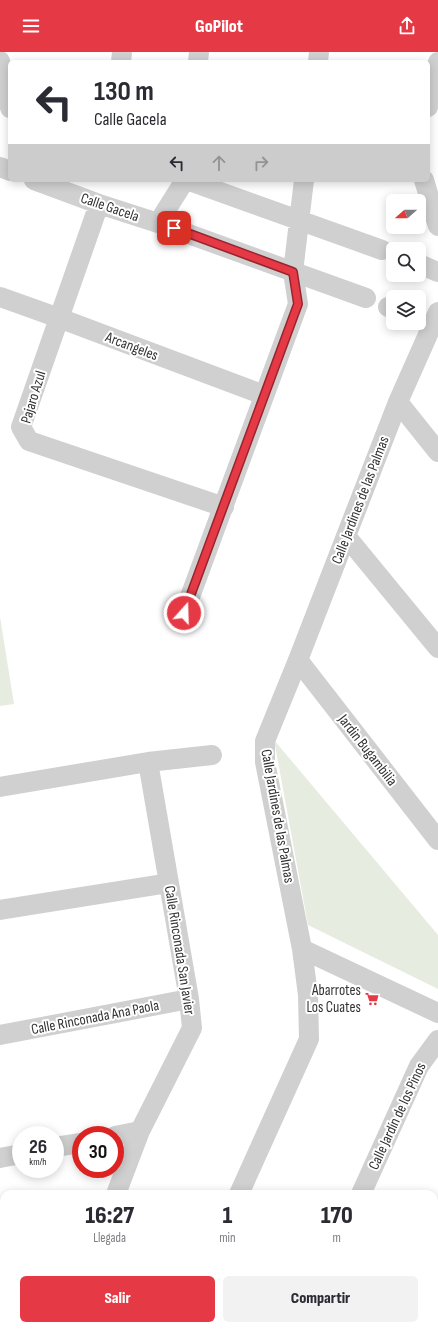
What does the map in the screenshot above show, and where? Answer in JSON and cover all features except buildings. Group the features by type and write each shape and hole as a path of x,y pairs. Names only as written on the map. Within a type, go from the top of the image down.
{"street":[{"path":"0,61 8,99"},
{"path":"430,98 438,62"},
{"name":"Calle Gacela","path":"39,182 366,298"},
{"path":"158,223 185,182"},
{"path":"192,182 382,250"},
{"path":"184,613 298,304 293,272 304,182"},
{"path":"425,182 438,226"},
{"name":"Pajaro Azul","path":"99,204 21,427 29,441 224,506"},
{"path":"426,267 438,272"},
{"name":"Arcangeles","path":"0,298 59,318 264,395"},
{"name":"Calle Jardines de las Palmas","path":"241,1190 309,1038 308,995 302,949 265,762 264,741 298,660 398,402 432,321"},
{"path":"398,402 438,452"},
{"path":"346,536 438,648"},
{"name":"Jardin Bugambilia","path":"298,660 438,840"},
{"path":"0,787 148,762 212,755"},
{"name":"Calle Rinconada San Javier","path":"118,1190 140,1131 192,1028 189,999 148,762"},
{"path":"0,910 169,883"},
{"path":"302,949 438,1013"},
{"name":"Calle Rinconada Ana Paola","path":"0,1034 189,999"},
{"name":"Calle Jardín de los Pinos","path":"363,1190 419,1066 438,1040"},
{"path":"124,1134 140,1131"},
{"path":"0,1158 12,1156"}],"shaded area":[{"path":"0,617 14,704 0,706"},
{"path":"274,740 438,935 438,989 308,925"}],"place":[{"name":"Abarrotes Los Cuates","path":"372,999"}],"route":[{"path":"174,228 293,272 298,304 184,613"}]}
